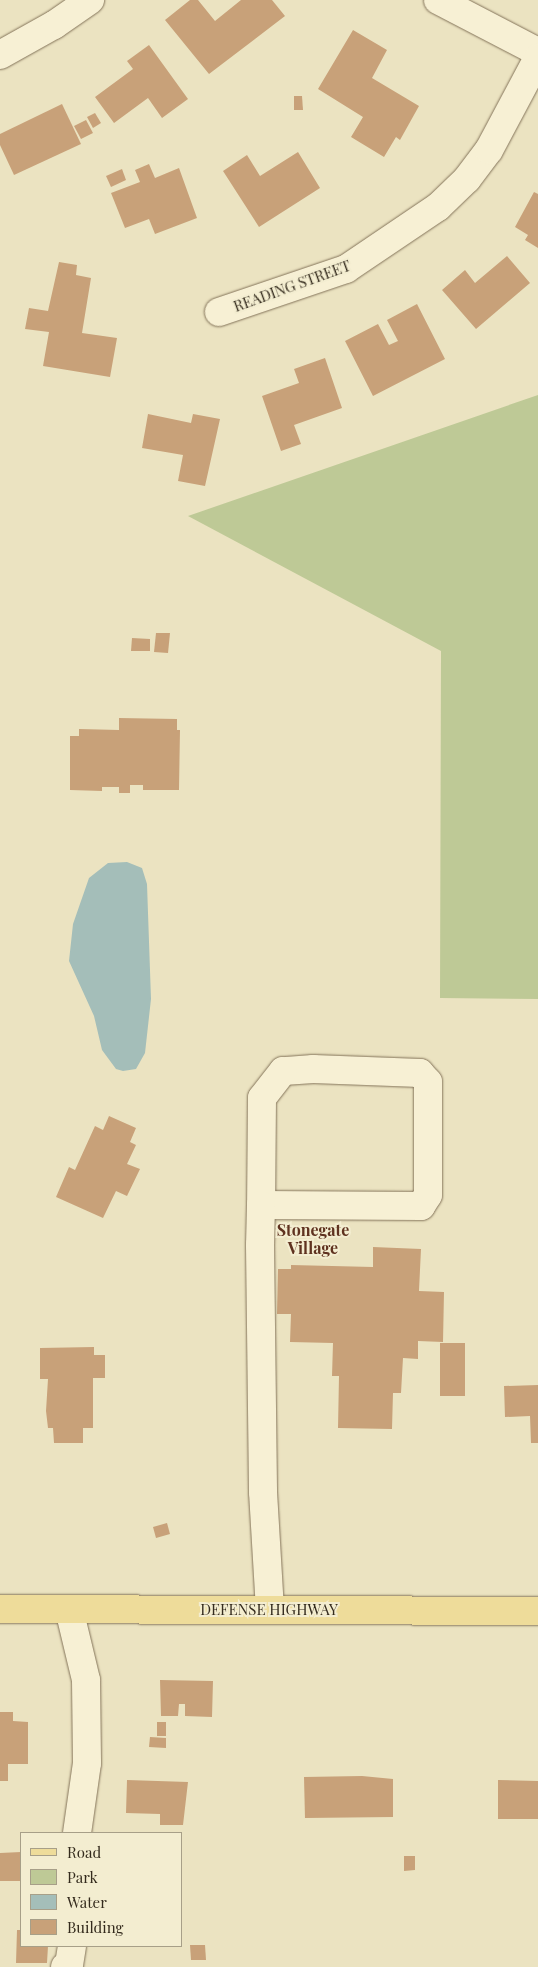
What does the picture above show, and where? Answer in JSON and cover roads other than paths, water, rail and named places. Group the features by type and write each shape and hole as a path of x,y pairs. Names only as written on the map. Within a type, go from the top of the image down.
{"main road":[{"name":"DEFENSE HIGHWAY","path":"0,1609 538,1611"}],"street":[{"path":"0,55 54,25 90,0"},
{"path":"438,0 538,52"},
{"name":"READING STREET","path":"219,312 346,269 438,207 467,179 489,150 538,58"},
{"path":"261,1205 421,1206 428,1195 428,1082 420,1073 313,1069 283,1071 262,1098 261,1205 263,1492 270,1610"},
{"path":"69,1609 86,1680 87,1763 77,1832"},
{"path":"65,1967 72,1947"}],"water":[{"path":"127,862 142,868 147,884 151,999 145,1053 136,1069 123,1071 116,1069 102,1050 94,1016 69,961 73,924 89,878 108,863"}],"district":[{"name":"Stonegate Village","path":"313,1239"}]}
